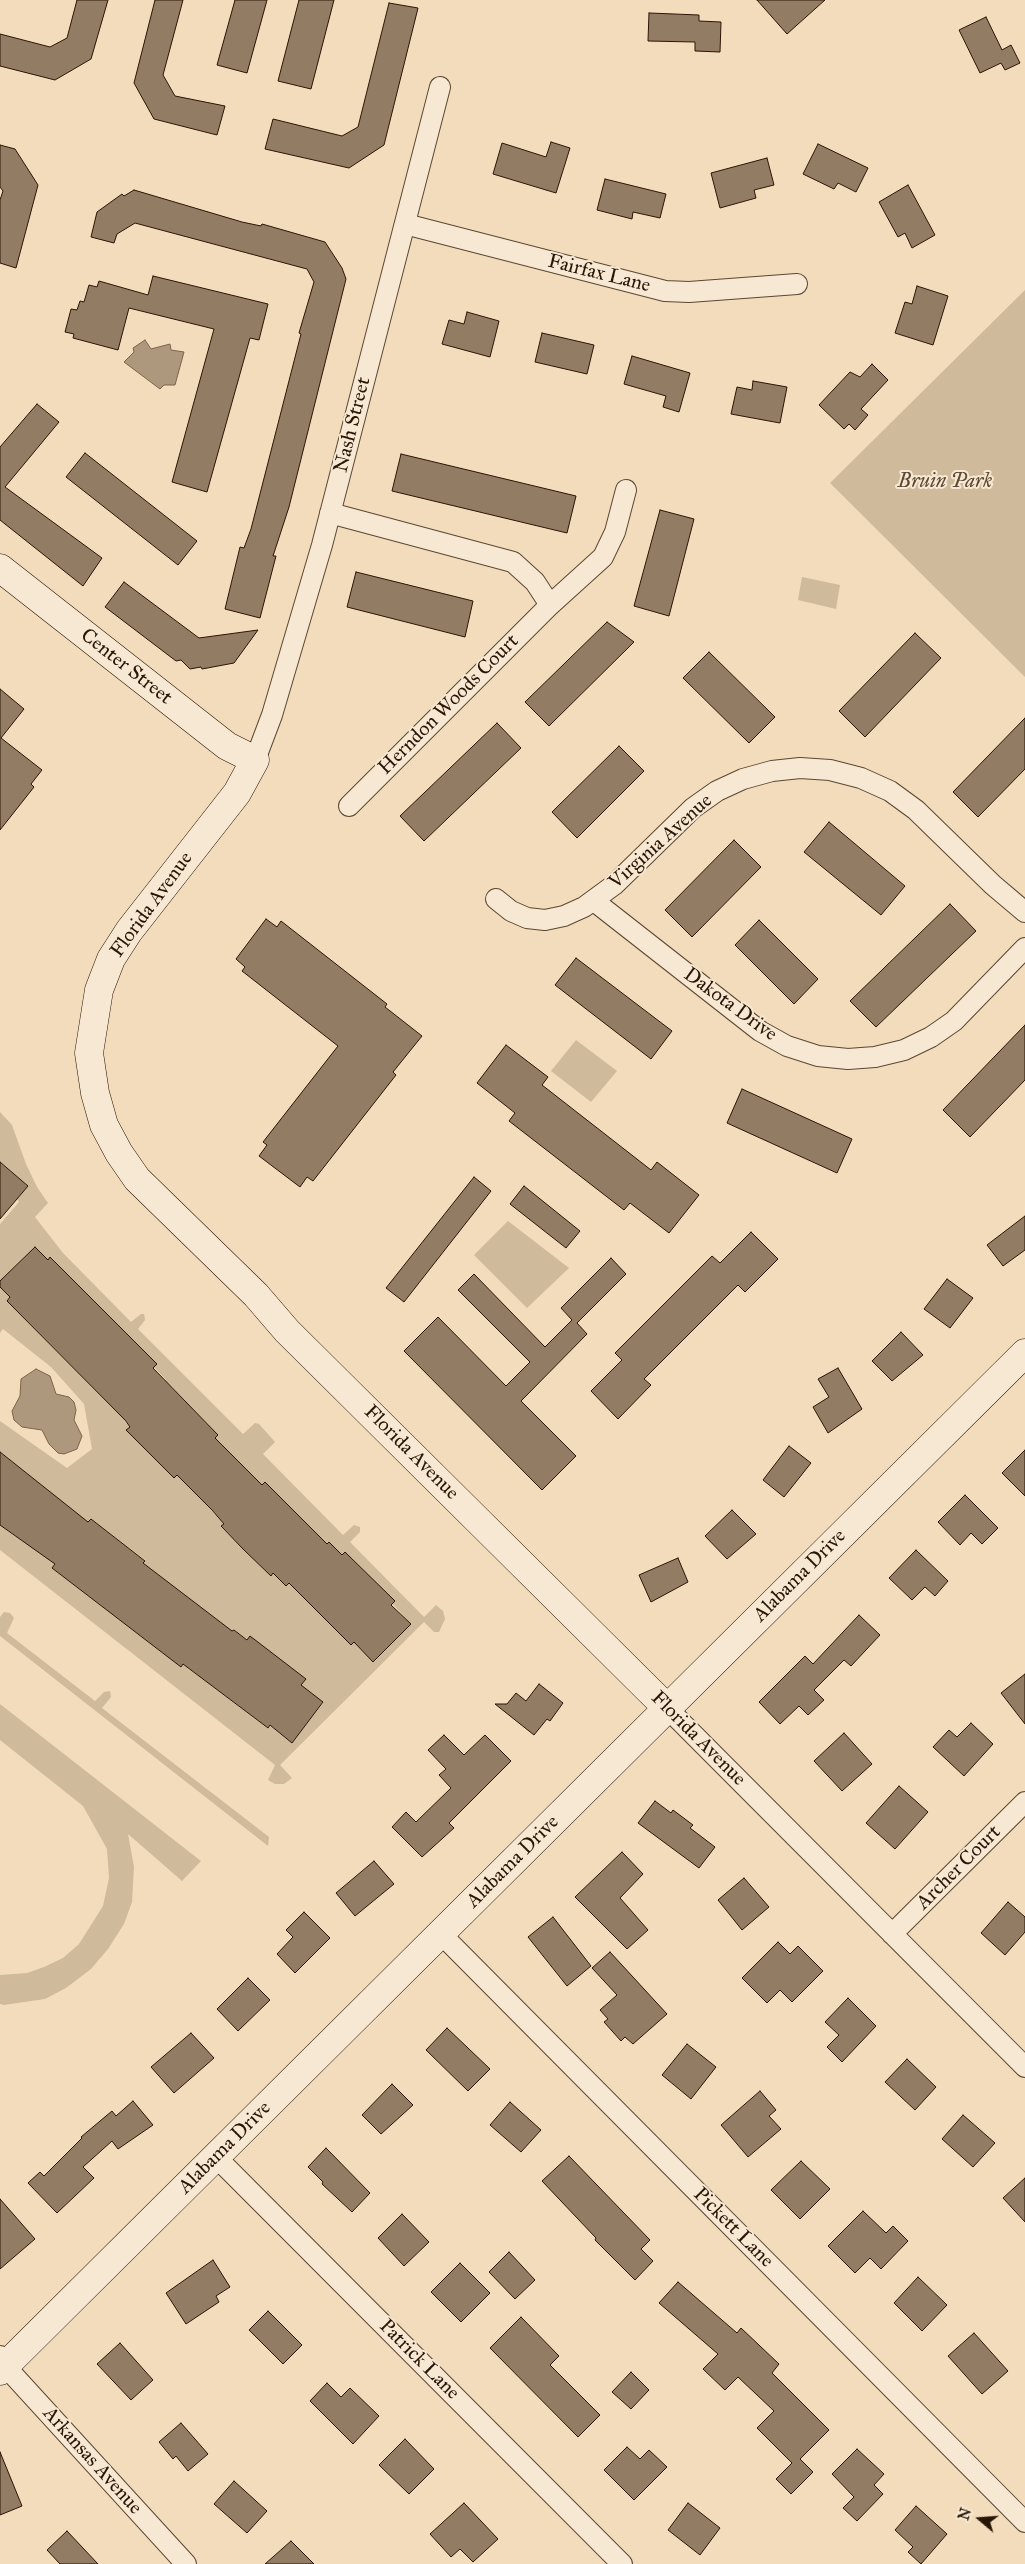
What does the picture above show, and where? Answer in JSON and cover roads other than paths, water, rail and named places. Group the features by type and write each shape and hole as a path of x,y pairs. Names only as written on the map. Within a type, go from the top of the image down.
{"street":[{"name":"Nash Street","path":"255,760 272,715 330,513 440,87"},
{"name":"Fairfax Lane","path":"405,224 665,291 689,292 797,284"},
{"name":"Herndon Woods Court","path":"349,806 550,605 603,557 615,532 626,490"},
{"path":"330,513 514,562 534,582 550,605"},
{"name":"Center Street","path":"0,568 227,746 255,760"},
{"name":"Florida Avenue","path":"255,760 237,793 130,931 111,959 99,990 89,1053 95,1093 104,1125 119,1153 138,1179 1025,2067"},
{"name":"Virginia Avenue","path":"496,899 510,911 527,918 545,920 564,916 594,901 693,808 717,791 743,779 772,771 800,768 830,770 861,778 890,791 916,810 993,885 1025,912"},
{"name":"Dakota Drive","path":"594,901 760,1031 787,1046 818,1056 848,1059 875,1057 904,1050 931,1037 954,1021 1025,948"},
{"name":"Alabama Drive","path":"2,2364 216,2157 1025,1353"},
{"name":"Archer Court","path":"892,1934 1025,1802"},
{"name":"Pickett Lane","path":"440,1934 1025,2522"},
{"name":"Patrick Lane","path":"216,2157 622,2564"},
{"name":"Arkansas Avenue","path":"2,2364 186,2564"}],"park label":[{"name":"Bruin Park","path":"945,482"}]}
